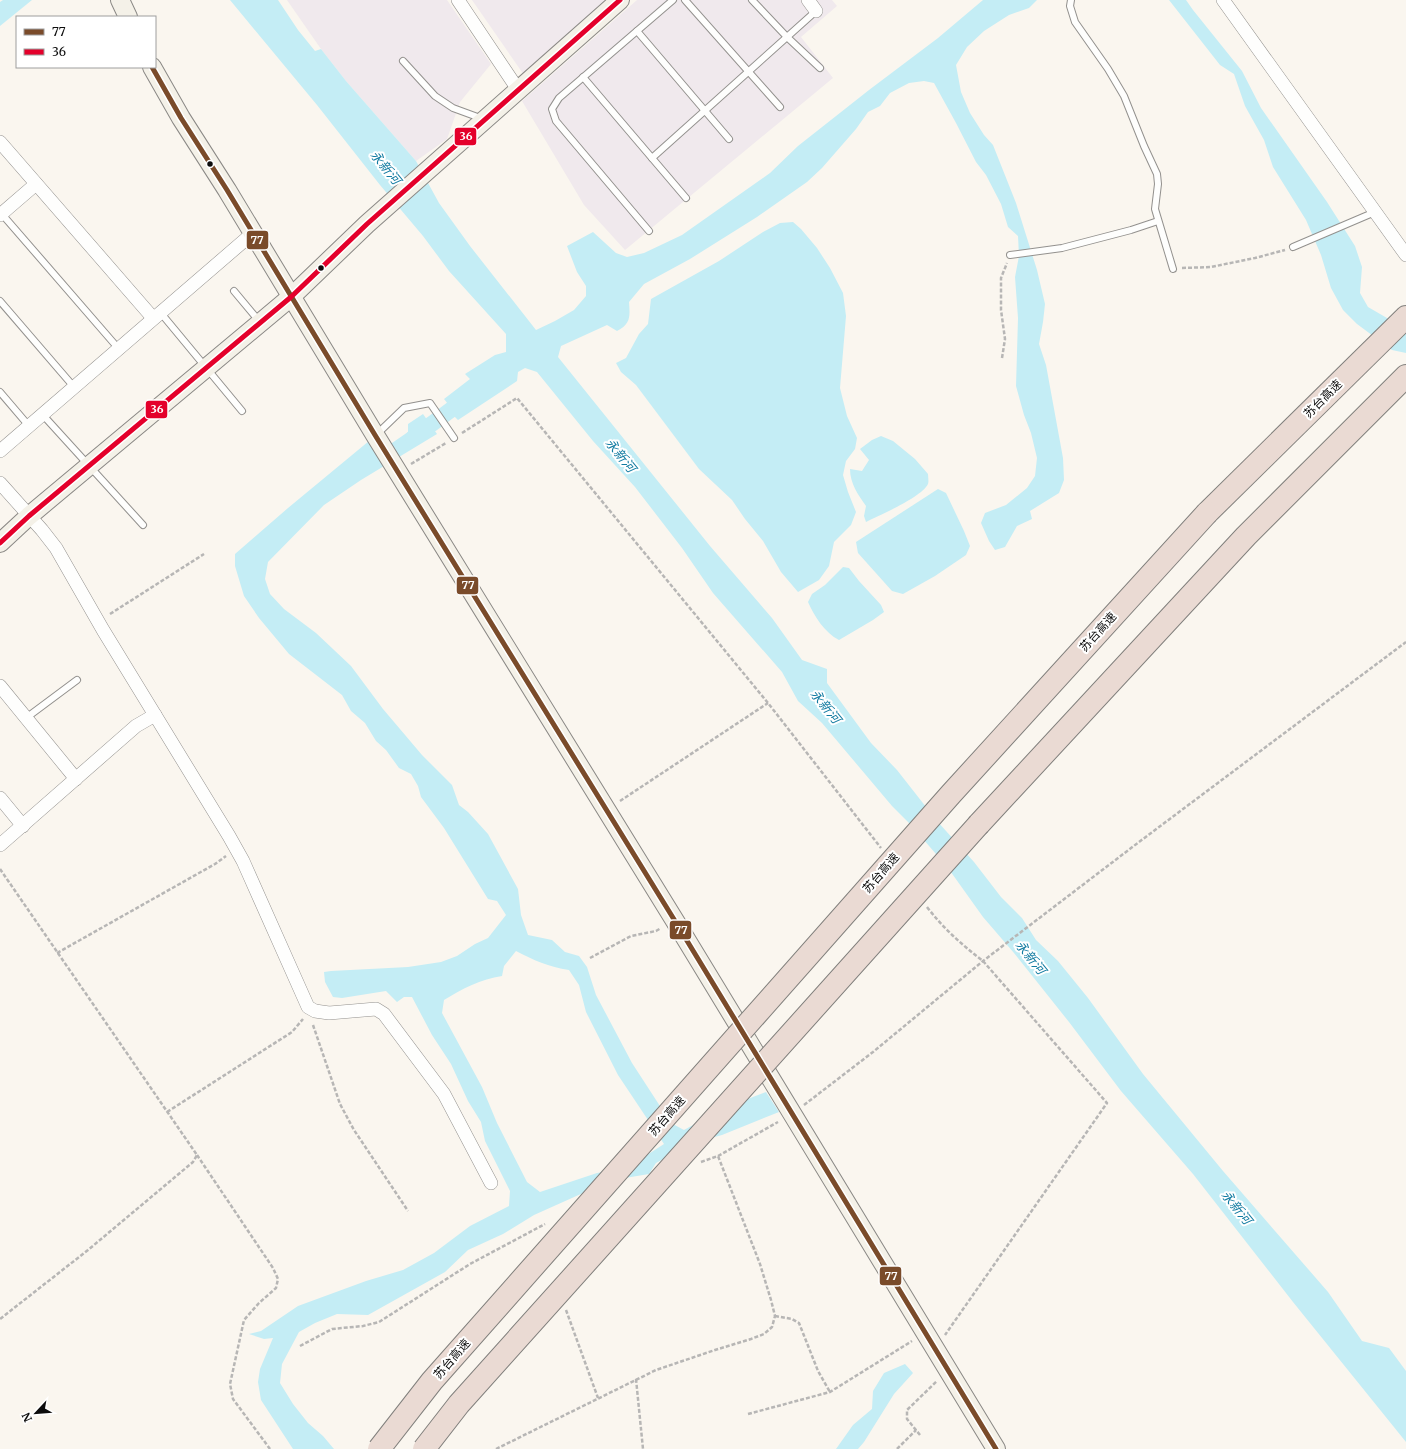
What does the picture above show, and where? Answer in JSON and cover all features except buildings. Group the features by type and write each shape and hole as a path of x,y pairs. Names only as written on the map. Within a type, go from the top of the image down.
{"highway":[{"name":"苏台高速","path":"379,1449 432,1382 950,794 1207,513 1406,317"},
{"path":"424,1449 465,1398 979,824 1246,536 1406,376"}],"street":[{"path":"120,0 128,16"},
{"path":"458,0 519,91"},
{"path":"0,543 29,516 291,296 367,224 620,0"},
{"path":"808,0 816,11"},
{"path":"1224,0 1406,255"},
{"path":"153,68 181,118 675,921 996,1449"},
{"path":"0,142 36,184 156,315"},
{"path":"0,214 36,184"},
{"path":"0,451 253,233"},
{"path":"0,483 56,548 98,622 236,848 308,1007 315,1011 329,1013 376,1009 384,1014 444,1094 491,1183"},
{"path":"0,686 76,779"},
{"path":"0,846 136,726 155,715"},
{"path":"0,798 23,826"}],"lane":[{"path":"648,231 556,121 552,109 559,98 673,0"},
{"path":"685,0 780,107"},
{"path":"752,0 787,37 820,68"},
{"path":"1071,0 1070,6 1075,22 1108,69 1124,96 1157,174 1158,184 1155,209 1173,269"},
{"path":"652,158 816,11"},
{"path":"637,31 729,139"},
{"path":"403,61 435,96 453,108 486,120"},
{"path":"583,77 686,198"},
{"path":"1293,247 1375,212"},
{"path":"0,214 118,348"},
{"path":"1010,255 1062,248 1131,230 1158,221"},
{"path":"234,292 260,323"},
{"path":"0,301 74,386"},
{"path":"156,315 206,368 242,411"},
{"path":"0,392 29,426"},
{"path":"375,435 404,408 430,403 454,438"},
{"path":"42,414 143,525"},
{"path":"26,718 77,680"}],"path":[{"path":"1173,269 1211,268 1255,258 1293,247"},
{"path":"1002,358 1005,339 1001,310 1001,278 1010,255"},
{"path":"396,469 454,438 517,398 768,703 884,852"},
{"path":"98,622 147,589 204,554"},
{"path":"792,1114 873,1052 983,961 1406,642"},
{"path":"607,810 768,703"},
{"path":"58,953 215,864 236,848"},
{"path":"0,869 273,1268 278,1279 276,1288 259,1303 244,1320 230,1384 233,1399 270,1449"},
{"path":"922,901 941,926 983,961 1107,1103 936,1348"},
{"path":"590,958 631,936 656,931 675,921"},
{"path":"167,1112 292,1032 302,1021 308,1007"},
{"path":"308,1007 340,1104 354,1130 408,1211"},
{"path":"0,1319 100,1240 193,1162 197,1155"},
{"path":"496,1449 656,1370 751,1339 764,1334 772,1327 775,1316 760,1264 718,1156"},
{"path":"566,1310 598,1398"},
{"path":"775,1316 792,1319 799,1323 818,1371 830,1392"},
{"path":"748,1414 830,1392 926,1333"},
{"path":"920,1435 907,1419 906,1410 949,1370"},
{"path":"636,1379 643,1449"},
{"path":"897,1449 916,1430"}],"shaded area":[{"path":"287,0 447,0 491,64 460,102 447,139 416,161 346,81 321,49"},
{"path":"472,0 607,0 524,75"},
{"path":"637,0 832,0 837,6 801,37 833,78 625,250 584,205 522,101"}],"water":[{"path":"3,0 32,0 0,26 0,2"},
{"name":"永新河","path":"230,0 278,0 298,30 315,51 321,49 346,81 416,161 439,203 470,246 536,330 574,310 586,296 586,286 577,272 567,246 593,232 616,253 627,257 644,253 682,235 770,173 798,146 938,38 983,0 1037,0 1029,8 1009,15 984,31 967,47 956,65 961,92 970,113 984,135 993,145 1016,203 1037,270 1045,304 1039,344 1046,365 1063,458 1064,480 1059,493 1030,511 1032,519 1017,526 1005,547 995,550 981,523 985,513 1006,505 1027,488 1035,476 1037,458 1031,433 1016,386 1018,318 1015,277 1019,256 1018,236 1008,227 1001,204 986,175 976,162 934,83 924,81 909,83 890,93 880,106 868,112 856,129 822,168 807,182 757,217 690,259 644,284 629,302 629,319 622,328 617,331 607,325 561,346 558,357 710,546 772,618 802,660 827,669 827,683 871,743 897,770 937,821 974,862 1001,897 1022,918 1036,940 1058,961 1088,998 1143,1074 1223,1171 1328,1292 1362,1341 1389,1348 1406,1371 1406,1442 1293,1302 1193,1174 1121,1091 1069,1022 983,917 948,868 911,825 892,806 822,723 798,701 782,672 713,593 682,548 635,487 593,441 537,372 525,368 518,372 517,381 458,420 451,413 446,414 443,409 448,404 444,399 470,379 465,374 495,355 506,352 506,334 449,271 423,236"},
{"path":"1169,0 1186,0 1242,71 1261,108 1327,202 1355,246 1362,267 1360,293 1368,307 1387,318 1406,324 1406,353 1392,350 1357,324 1343,310 1331,288 1321,255 1306,220 1273,167 1264,140 1245,106 1234,74 1220,65"},
{"path":"793,222 817,248 830,268 843,293 846,316 840,388 847,416 857,438 855,449 846,461 843,475 856,512 851,525 834,542 829,566 819,580 798,592 781,572 763,541 732,500 699,469 636,385 621,372 616,363 626,358 639,334 648,324 651,299 719,261 763,232 780,223"},
{"path":"423,414 437,434 361,480 324,505 268,562 265,579 270,594 284,609 316,633 351,666 383,709 422,755 452,785 459,805 468,812 488,834 518,889 521,915 528,935 552,940 565,952 579,956 587,967 596,995 632,1063 671,1123 684,1130 745,1100 766,1092 779,1112 722,1135 693,1143 656,1163 649,1174 619,1179 592,1189 534,1215 503,1234 468,1250 445,1272 368,1315 337,1314 315,1323 299,1332 282,1364 280,1383 293,1404 308,1423 323,1436 334,1449 293,1449 261,1400 258,1382 260,1369 273,1338 264,1339 249,1334 261,1331 298,1306 366,1281 403,1270 434,1253 470,1226 509,1206 510,1191 485,1141 481,1122 468,1101 451,1064 432,1035 412,997 404,997 397,1002 386,991 342,998 333,997 325,982 324,972 408,967 441,962 457,956 475,944 488,938 506,915 497,901 488,899 444,828 421,797 418,786 411,774 399,768 386,750 376,741 365,723 351,711 342,695 289,654 259,618 244,596 235,566 235,554 369,441 375,451 392,443 408,432 408,424","holes":["516,951 548,965 569,970 579,985 586,1012 618,1075 664,1144 624,1168 597,1173 540,1192 527,1182 497,1123 482,1087 442,1013 444,1000 472,985 487,979 502,976 504,966"]},
{"path":"881,436 893,441 915,459 928,474 928,484 924,489 909,500 866,522 864,516 866,506 853,484 850,469 862,471 869,460 860,449 872,440"},
{"path":"938,489 946,493 964,531 970,546 966,555 935,576 903,594 892,591 858,553 856,542"},
{"path":"843,567 849,568 881,605 884,612 839,640 820,624 808,602 812,594 825,585"},
{"path":"905,1364 913,1373 894,1394 864,1442 858,1449 836,1449 853,1425 872,1409 873,1391 884,1373"}],"waterway":[{"path":"413,438 463,400"}],"transit line":[{"name":"36","path":"0,543 29,516 291,297 367,224 620,0"},
{"name":"77","path":"153,68 181,118 227,190 375,435 675,921 996,1449"}]}
